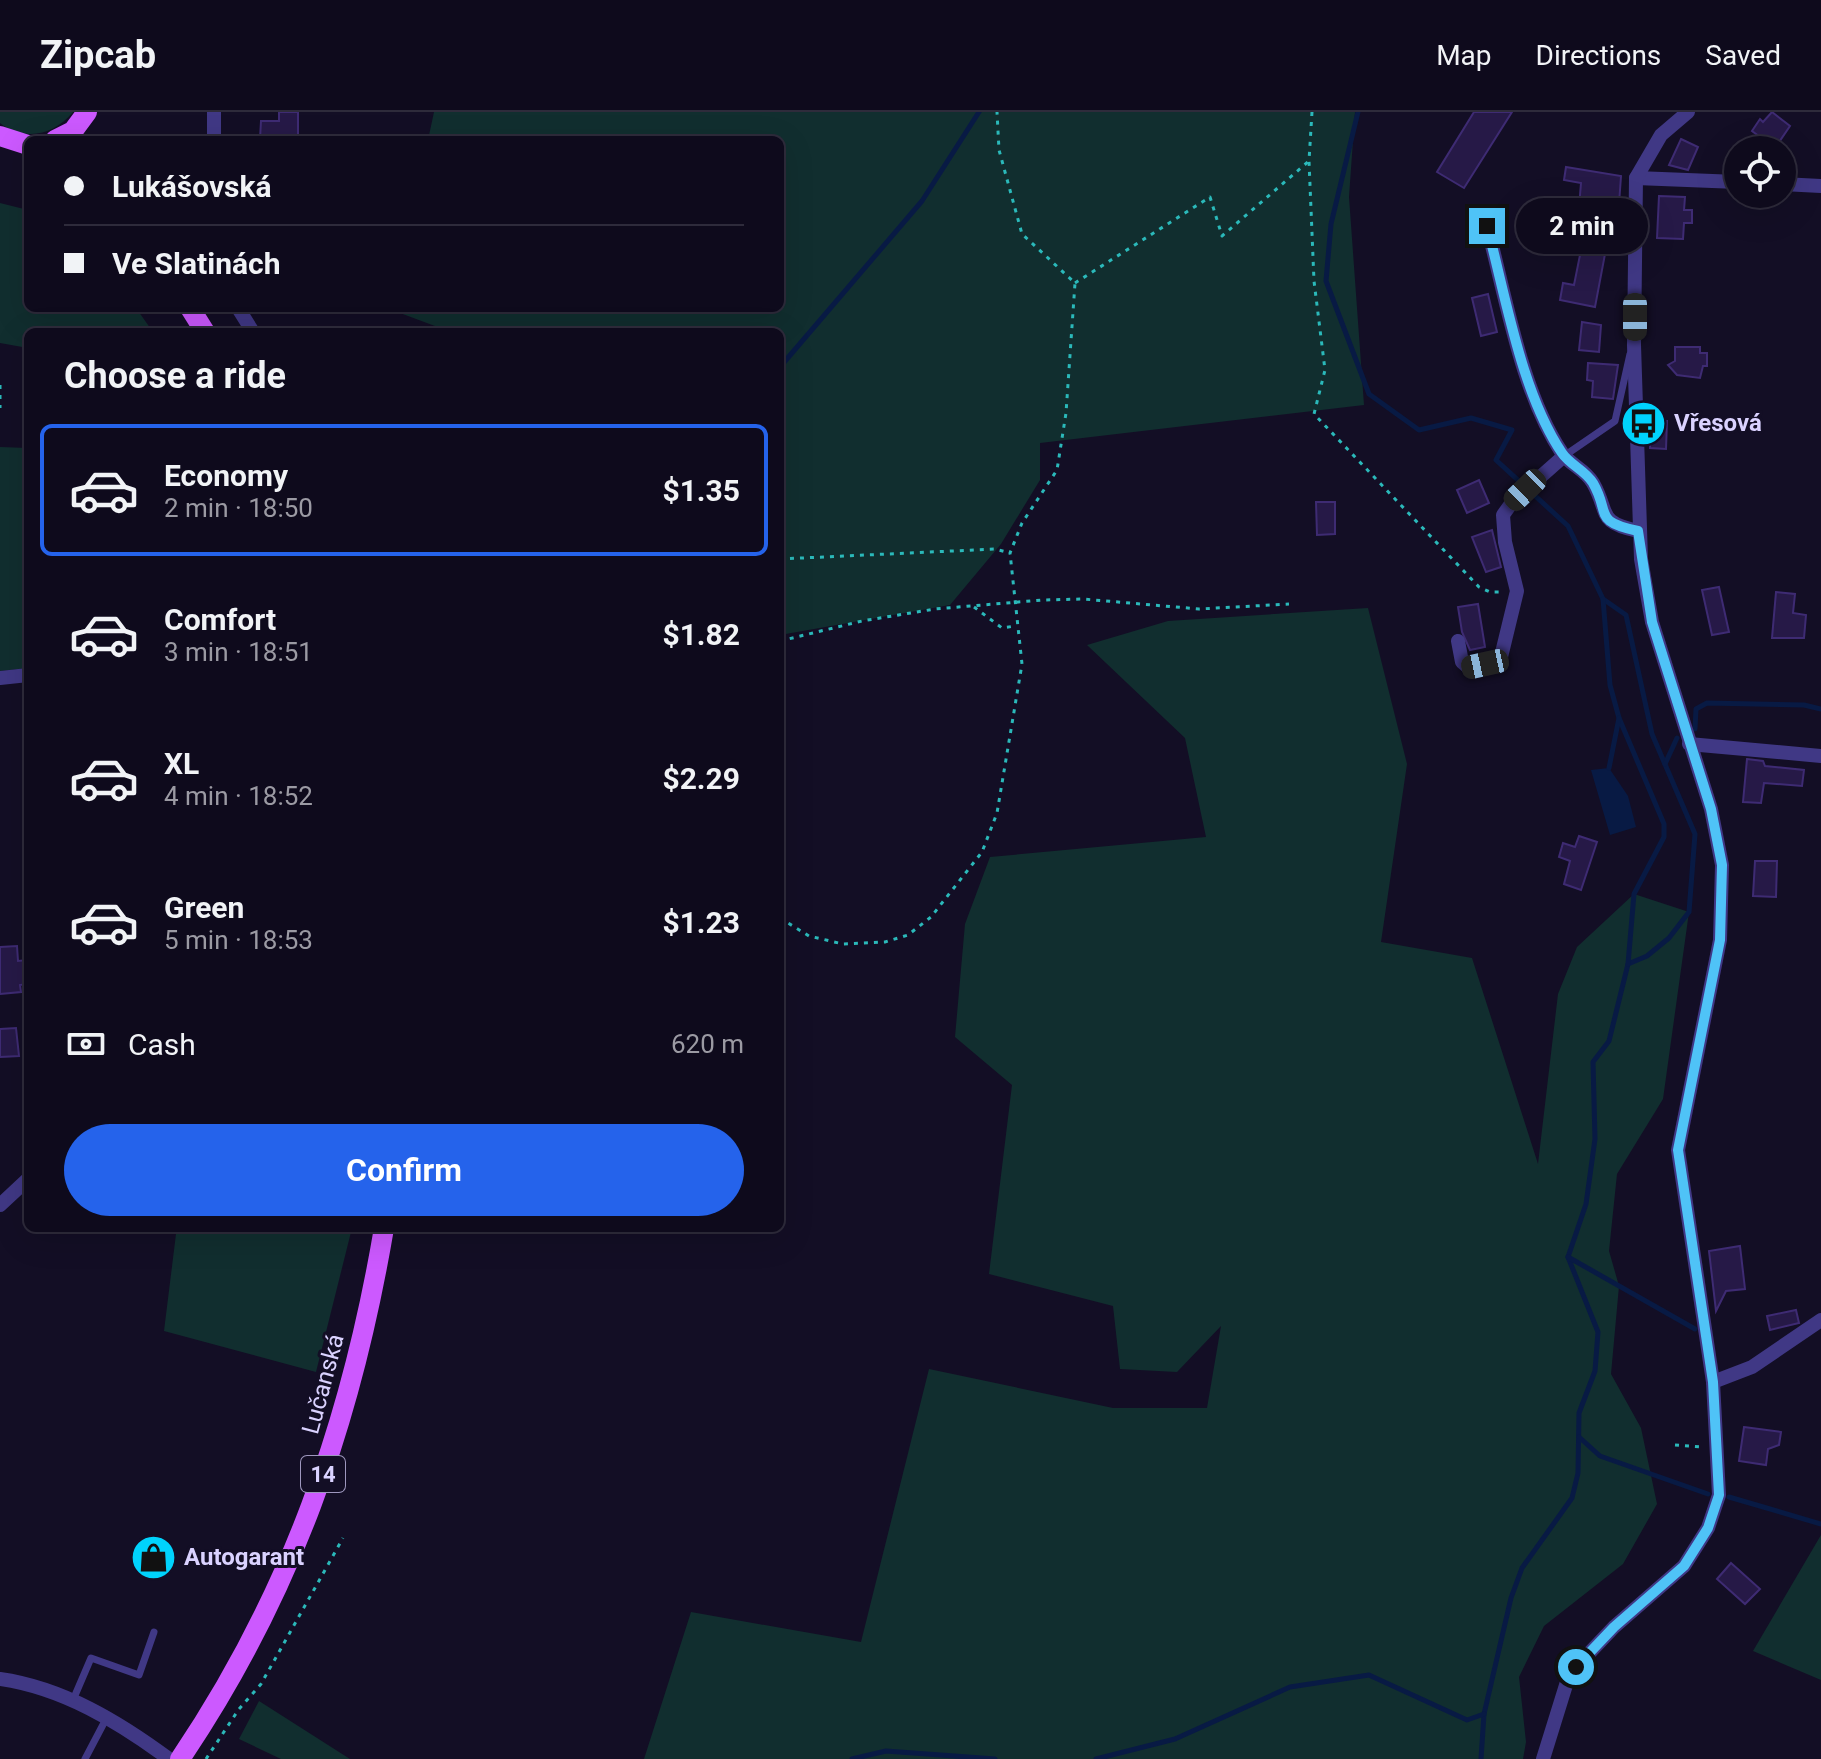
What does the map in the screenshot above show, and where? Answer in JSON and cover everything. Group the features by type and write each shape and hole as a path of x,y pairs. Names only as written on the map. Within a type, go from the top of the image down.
{"main road":[{"path":"63,136 85,125"},
{"path":"0,136 24,144"},
{"name":"Lučanská","path":"180,1759 231,1683 265,1618 315,1499 360,1353 383,1232"}],"street":[{"path":"214,112 214,136"},
{"path":"1543,1759 1556,1711 1576,1667 1614,1627 1684,1566 1708,1528 1719,1495 1719,1446 1713,1382 1678,1150 1720,940 1722,865 1711,809 1652,622 1638,531 1634,345 1636,178 1661,135 1688,112"},
{"path":"1636,178 1724,181"},
{"path":"1796,185 1821,186"},
{"path":"1487,226 1527,373 1564,456 1583,469 1595,485 1605,517 1614,526 1638,531"},
{"path":"1458,641 1462,662 1469,668 1500,661 1517,591 1505,542 1503,515 1536,478 1564,456"},
{"path":"0,678 24,675"},
{"path":"1689,744 1821,756"},
{"path":"0,1205 24,1183"},
{"path":"1713,1382 1752,1367 1821,1320"},
{"path":"0,1679 73,1700 107,1717 169,1759"}],"lane":[{"path":"1564,456 1615,421 1626,363 1634,345"},
{"path":"73,1700 91,1658 139,1675 154,1632"},
{"path":"85,1759 107,1717"}],"path":[{"path":"997,112 999,150 1022,234 1075,283"},
{"path":"1312,112 1309,161 1314,281 1325,370 1314,414 1479,587 1490,592 1517,591"},
{"path":"1075,283 1210,197 1222,236 1309,161"},
{"path":"784,920 809,936 843,944 885,942 908,935 931,917 982,852 997,813 1022,664 1010,553 1022,523 1057,470 1066,413 1075,283"},
{"path":"0,385 0,408"},
{"path":"784,559 995,549 1010,553"},
{"path":"784,640 862,621 974,607 1083,599 1199,609 1289,604"},
{"path":"974,607 1002,628 1016,623"},
{"path":"1675,1445 1719,1446"},
{"path":"206,1759 239,1709 261,1684 343,1538"}],"green space":[{"path":"0,112 73,112 48,131 29,134 19,133 0,123"},
{"path":"434,112 1355,112 1349,197 1364,405 1040,443 1040,480 1001,544 950,605 784,634 784,328 440,328 397,312 784,312 784,136 429,136"},
{"path":"0,203 24,209 24,312 139,312 150,328 24,328 24,347 0,343"},
{"path":"0,447 24,448 24,668 0,671"},
{"path":"1368,608 1407,764 1381,942 1472,958 1538,1164 1558,994 1577,947 1634,894 1689,912 1663,1099 1617,1174 1609,1251 1619,1286 1611,1374 1641,1428 1657,1504 1623,1564 1544,1626 1519,1677 1526,1742 1523,1759 644,1759 691,1612 861,1642 929,1369 1113,1408 1207,1408 1221,1326 1177,1372 1120,1369 1113,1306 989,1274 1012,1085 955,1037 965,924 990,857 1206,837 1185,738 1087,645 1168,621"},
{"path":"351,1232 316,1372 164,1331 176,1234"},
{"path":"1821,1535 1821,1680 1753,1651"},
{"path":"259,1701 350,1759 281,1759 239,1739"}],"water":[{"path":"1609,768 1628,796 1636,827 1610,835 1591,770"}],"building":[{"path":"279,112 298,112 298,136 260,136 261,121 279,121"},
{"path":"1474,112 1512,112 1464,188 1437,172"},
{"path":"1772,112 1790,126 1783,136 1759,136 1752,131 1760,119 1763,122"},
{"path":"1681,139 1698,147 1688,170 1669,165"},
{"path":"1566,167 1621,176 1619,204 1608,203 1607,209 1591,208 1584,251 1605,254 1595,307 1560,300 1563,283 1574,285 1581,250 1562,247 1567,217 1578,219 1581,183 1564,180"},
{"path":"1659,196 1685,197 1684,210 1692,210 1692,223 1684,223 1683,239 1657,238"},
{"path":"1488,294 1497,332 1481,336 1472,298"},
{"path":"1582,322 1601,325 1599,352 1579,350"},
{"path":"1675,347 1700,347 1700,353 1707,353 1707,366 1703,366 1700,378 1677,375 1668,365 1675,361"},
{"path":"1588,363 1618,365 1613,399 1592,397 1593,381 1587,380"},
{"path":"1651,420 1667,421 1666,449 1650,448"},
{"path":"1479,480 1489,503 1467,513 1457,490"},
{"path":"1316,502 1335,502 1335,534 1317,535"},
{"path":"1492,530 1501,567 1486,572 1472,537"},
{"path":"1719,587 1729,632 1712,635 1702,590"},
{"path":"1776,592 1795,594 1793,613 1806,615 1804,638 1772,638"},
{"path":"1478,604 1485,647 1470,650 1462,632 1458,607"},
{"path":"1747,759 1763,761 1765,766 1804,770 1802,786 1764,783 1761,803 1743,802"},
{"path":"1579,836 1597,842 1581,890 1564,884 1570,861 1559,857 1563,843 1575,847"},
{"path":"1755,861 1777,861 1776,897 1753,896"},
{"path":"17,946 18,961 24,960 21,992 0,994 0,947"},
{"path":"16,1028 19,1056 0,1057 0,1029"},
{"path":"1740,1246 1745,1289 1726,1291 1716,1311 1709,1251"},
{"path":"1796,1310 1799,1323 1770,1330 1767,1316"},
{"path":"1744,1427 1781,1432 1779,1445 1768,1449 1766,1465 1739,1461"},
{"path":"1731,1563 1760,1589 1745,1604 1717,1579"}],"waterway":[{"path":"784,362 922,201 979,112"},
{"path":"1358,112 1331,224 1326,281 1369,394 1419,430 1471,418 1512,430 1496,460 1568,526 1603,599 1626,615 1652,734 1695,834 1689,912 1669,938 1647,956 1628,964 1609,1041 1593,1062 1595,1139 1586,1204 1568,1257 1598,1332 1595,1371 1579,1413 1578,1473 1572,1498 1522,1568 1511,1598 1484,1714 1481,1759"},
{"path":"1603,599 1610,685 1619,718 1664,824 1664,837 1634,894 1628,964"},
{"path":"1695,729 1696,709 1707,703 1804,705 1821,709"},
{"path":"1609,768 1619,718"},
{"path":"1665,764 1677,738"},
{"path":"1568,1257 1695,1329"},
{"path":"1579,1437 1600,1456 1708,1494"},
{"path":"1729,1497 1821,1524"},
{"path":"1096,1759 1175,1739 1290,1687 1369,1675 1467,1720 1484,1714"},
{"path":"852,1759 886,1751 995,1759"}],"place":[{"name":"Vřesová","path":"1643,423"},
{"name":"Autogarant","path":"153,1557"}],"route":[{"path":"1487,226 1527,373 1543,414 1564,456 1583,469 1595,485 1605,517 1614,526 1638,531 1652,622 1711,809 1722,865 1720,940 1680,1127 1678,1150 1713,1382 1721,1468 1719,1495 1708,1528 1684,1566 1614,1627 1576,1667"}]}
